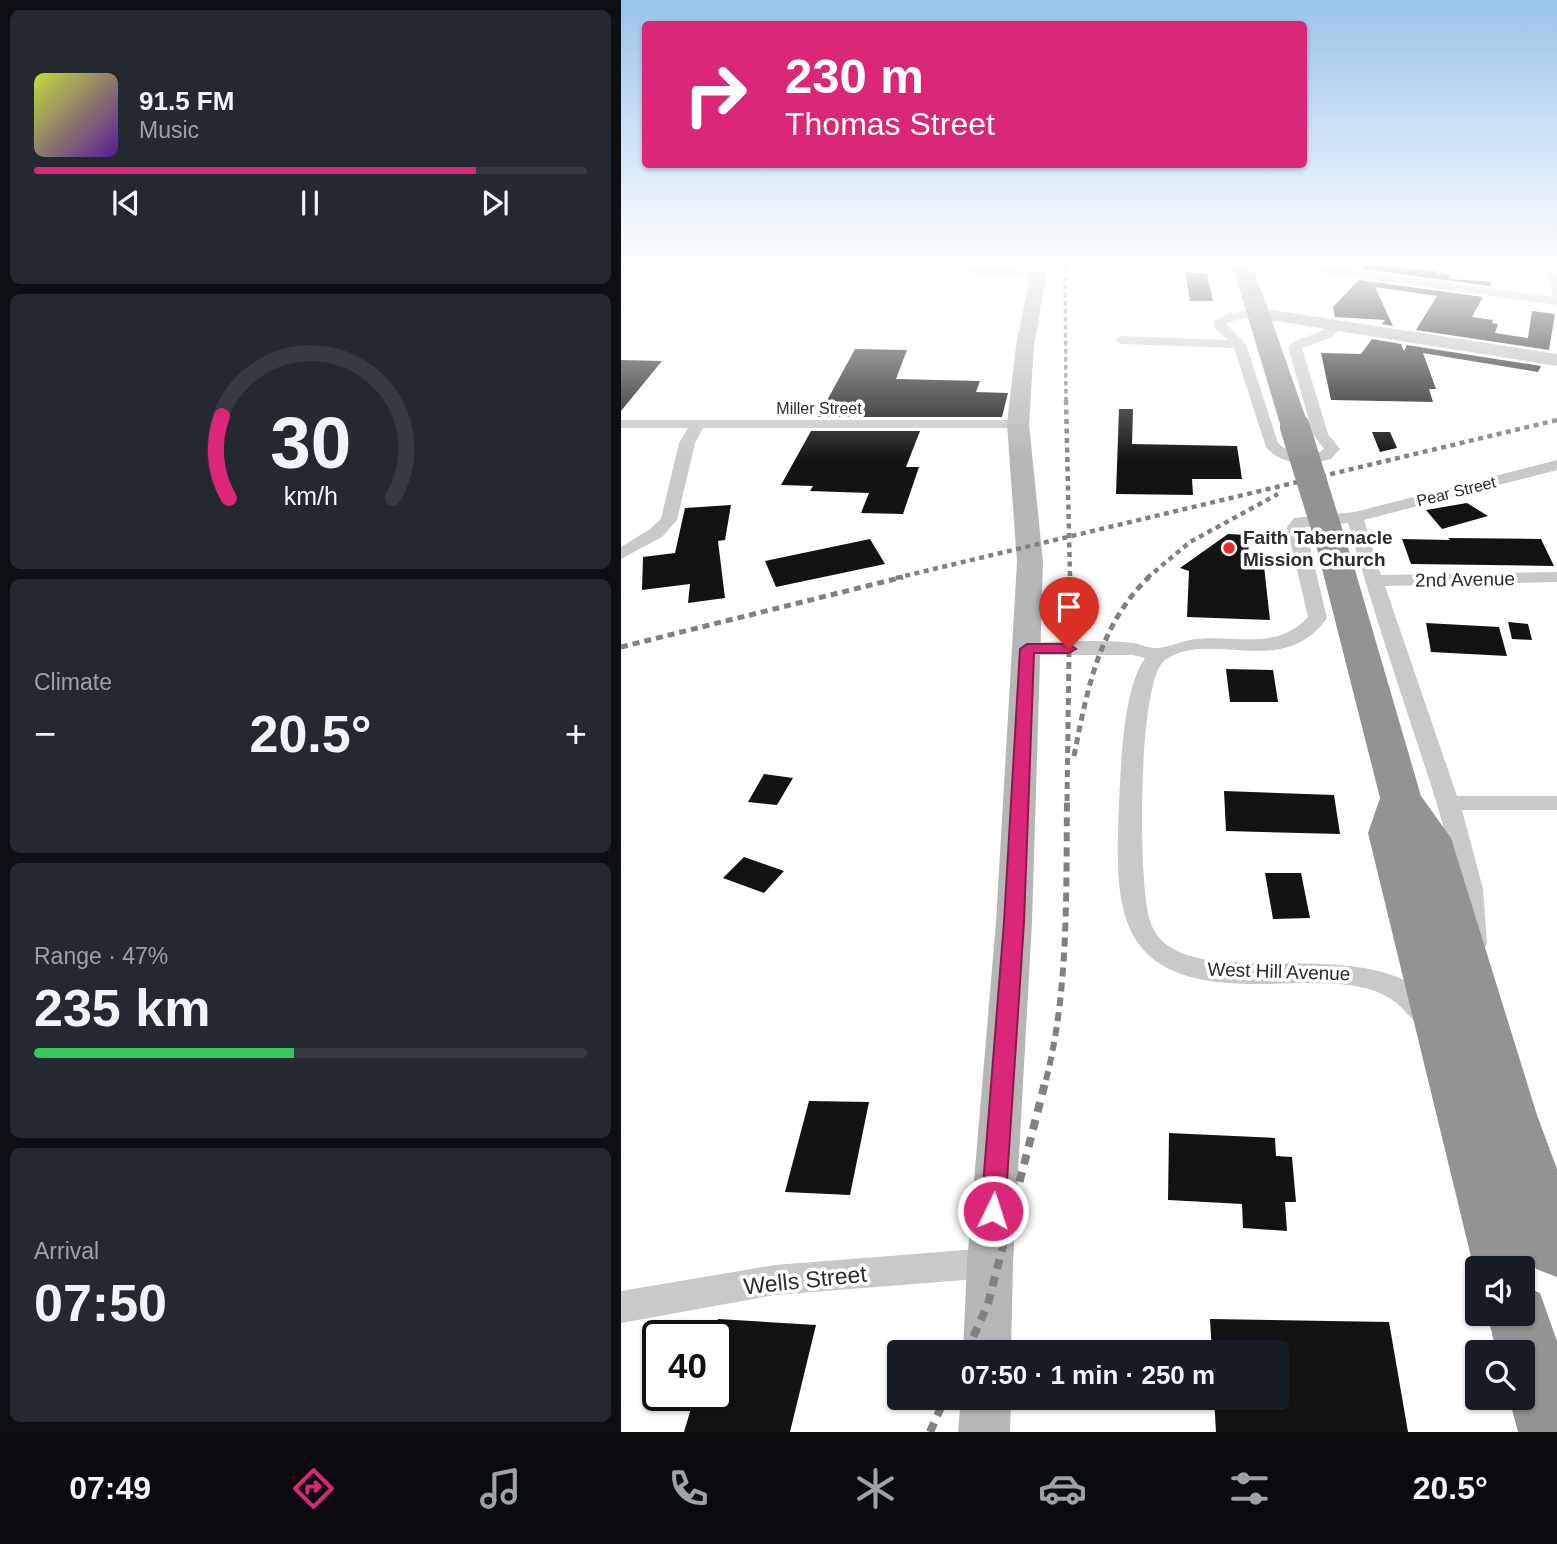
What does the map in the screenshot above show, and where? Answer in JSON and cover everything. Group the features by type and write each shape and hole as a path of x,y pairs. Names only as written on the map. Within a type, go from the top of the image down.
{"highway":[{"path":"1263,328 1334,553 1424,800 1429,838 1510,1115 1557,1250"},
{"name":"West Hill Avenue","path":"1424,800 1390,833 1501,1256"},
{"path":"1521,1326 1551,1432"}],"street":[{"path":"987,1340 990,1263 1014,922 1027,649 1030,562 1018,424 1028,328"},
{"path":"1223,328 1239,344 1271,444 1277,452 1286,456 1314,458 1326,456 1332,449 1321,434 1295,347 1328,335 1334,328"},
{"path":"1355,328 1557,360"},
{"path":"1121,340 1239,344"},
{"name":"Miller Street","path":"621,425 1018,424"},
{"path":"621,554 656,533 669,520 687,443 697,425"},
{"name":"Pear Street","path":"1355,517 1557,464"},
{"path":"1027,649 1133,649 1158,655 1177,647 1274,643 1300,637 1311,629 1318,618 1296,527 1300,522 1311,519 1355,517 1373,580 1424,800 1557,803"},
{"name":"2nd Avenue","path":"1373,580 1557,577"},
{"name":"West Hill Avenue","path":"1158,655 1149,665 1143,681 1129,787 1136,918 1142,931 1157,949 1181,963 1207,971 1359,974 1386,983 1415,1000 1441,1030"},
{"name":"Wells Street","path":"621,1307 775,1280 990,1263"},
{"path":"984,1432 985,1410"}],"building":[{"path":"1417,328 1497,328 1495,333 1528,338 1530,328 1553,328 1549,350 1416,330"},
{"path":"1372,339 1401,344 1404,351 1407,345 1541,366 1538,372 1423,353 1436,389 1429,389 1433,402 1331,400 1321,353 1361,354"},
{"path":"855,349 907,350 896,379 980,381 976,392 1008,393 1002,417 818,417"},
{"path":"621,360 662,361 621,411"},
{"path":"1119,409 1133,409 1132,444 1237,446 1242,479 1192,479 1193,495 1116,494"},
{"path":"811,431 920,431 906,467 919,467 903,514 861,513 869,493 810,491 813,486 781,485"},
{"path":"1372,432 1390,432 1397,448 1380,452"},
{"path":"1467,503 1488,516 1442,529 1426,510"},
{"path":"731,505 725,540 718,541 725,598 688,603 690,584 642,590 643,557 675,553 685,508"},
{"path":"1228,534 1248,535 1249,561 1264,566 1270,620 1187,617 1189,571 1180,568"},
{"path":"1448,538 1541,539 1554,566 1411,564 1402,539 1450,540"},
{"path":"870,539 885,564 776,587 765,561"},
{"path":"1508,622 1528,624 1532,640 1512,639"},
{"path":"1426,623 1499,627 1507,656 1431,652"},
{"path":"1226,669 1273,670 1278,702 1230,702"},
{"path":"764,774 793,778 777,805 748,802"},
{"path":"1224,791 1334,795 1340,834 1226,831"},
{"path":"744,857 784,871 764,893 723,878"},
{"path":"1265,873 1301,873 1310,918 1273,919"},
{"path":"809,1101 869,1102 850,1195 785,1192"},
{"path":"1169,1133 1275,1138 1276,1156 1292,1157 1296,1202 1285,1202 1287,1231 1243,1228 1242,1204 1168,1200"},
{"path":"718,1319 816,1325 790,1432 684,1432 690,1411 733,1411 733,1320"},
{"path":"1210,1319 1389,1322 1408,1432 1216,1432 1215,1410 1289,1410 1289,1340 1211,1340"}],"railway":[{"path":"1065,328 1066,402"},
{"path":"1066,400 1069,537"},
{"path":"1069,537 1557,420"},
{"path":"1147,578 1190,542 1278,494"},
{"path":"896,578 1069,537"},
{"path":"1069,537 1070,578"},
{"path":"621,647 903,577"},
{"path":"1074,756 1090,683 1107,637 1118,616 1149,577"},
{"path":"1067,801 1070,578"},
{"path":"1046,1080 1059,1011 1062,976 1067,799"},
{"path":"972,1340 988,1304 1046,1079"},
{"path":"930,1432 940,1410"}],"place":[{"name":"Faith Tabernacle Mission Church","path":"1229,548"}],"route":[{"path":"993,1211 1014,922 1027,649 1069,649"}]}
